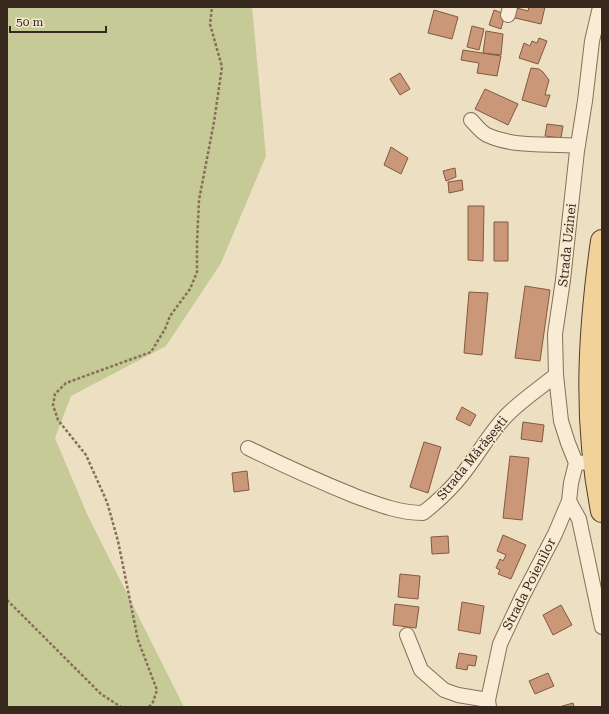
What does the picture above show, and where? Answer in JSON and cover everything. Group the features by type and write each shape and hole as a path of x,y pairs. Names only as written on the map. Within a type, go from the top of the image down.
{"main road":[{"path":"602,241 592,315 590,348 590,402 585,462 602,511"}],"street":[{"name":"Strada Uzinei","path":"585,462 568,443 561,421 556,375 555,334 592,41 600,7"},
{"path":"471,120 486,134 502,140 523,144 558,144 578,146"},
{"name":"Strada Mărășești","path":"248,448 333,487 387,508 411,513 423,513 438,501 462,474 483,444 508,414 556,375"},
{"name":"Strada Poienilor","path":"489,704 500,644 522,597 555,534 569,501 571,483 585,462"},
{"path":"569,501 580,519 602,627"},
{"path":"407,635 421,670 444,690 489,704"}],"path":[{"path":"149,707 153,702 157,690 138,640 118,541 107,502 86,455 58,420 53,405 55,394 66,383 151,352 165,329 170,316 190,289 197,272 199,200 214,122 222,67 210,24 212,7"},
{"path":"7,600 101,694 121,707"}],"green space":[{"path":"7,7 252,7 266,156 221,263 166,346 71,396 55,438 87,514 184,707 7,707"}],"building":[{"path":"513,7 528,11 529,7 545,7 541,24 511,17"},
{"path":"434,10 458,17 452,39 428,33"},
{"path":"494,10 505,14 501,29 489,25"},
{"path":"472,26 484,29 479,50 467,47"},
{"path":"486,31 503,34 501,55 483,53"},
{"path":"539,38 547,41 538,64 519,58 524,43 530,46 532,41 537,43"},
{"path":"463,50 501,56 497,76 477,73 479,63 461,60"},
{"path":"531,68 539,69 549,80 545,95 550,95 546,107 522,100"},
{"path":"400,73 410,89 400,95 390,79"},
{"path":"485,89 518,104 508,125 475,109"},
{"path":"547,124 563,126 561,138 545,136"},
{"path":"391,147 408,158 401,174 384,165"},
{"path":"455,168 456,177 446,181 443,171"},
{"path":"462,180 463,190 449,193 448,182"},
{"path":"468,206 484,206 483,261 468,260"},
{"path":"494,222 508,222 508,261 494,261"},
{"path":"525,286 550,290 540,361 515,358"},
{"path":"469,292 488,293 482,355 464,353"},
{"path":"462,407 476,415 470,426 456,419"},
{"path":"523,422 544,425 542,442 521,439"},
{"path":"424,442 441,447 428,493 410,487"},
{"path":"510,456 529,458 522,520 503,518"},
{"path":"247,471 249,490 234,492 232,473"},
{"path":"503,535 526,545 511,579 498,574 500,570 496,568 500,559 503,561 506,555 497,551"},
{"path":"448,536 449,553 432,554 431,537"},
{"path":"400,574 420,576 418,599 398,597"},
{"path":"462,602 484,606 480,634 458,630"},
{"path":"395,604 419,607 416,628 393,625"},
{"path":"561,605 572,625 553,635 543,615"},
{"path":"459,653 477,656 475,666 468,665 467,670 456,668"},
{"path":"548,673 554,686 535,694 529,681"},
{"path":"573,703 574,707 559,707"}]}
